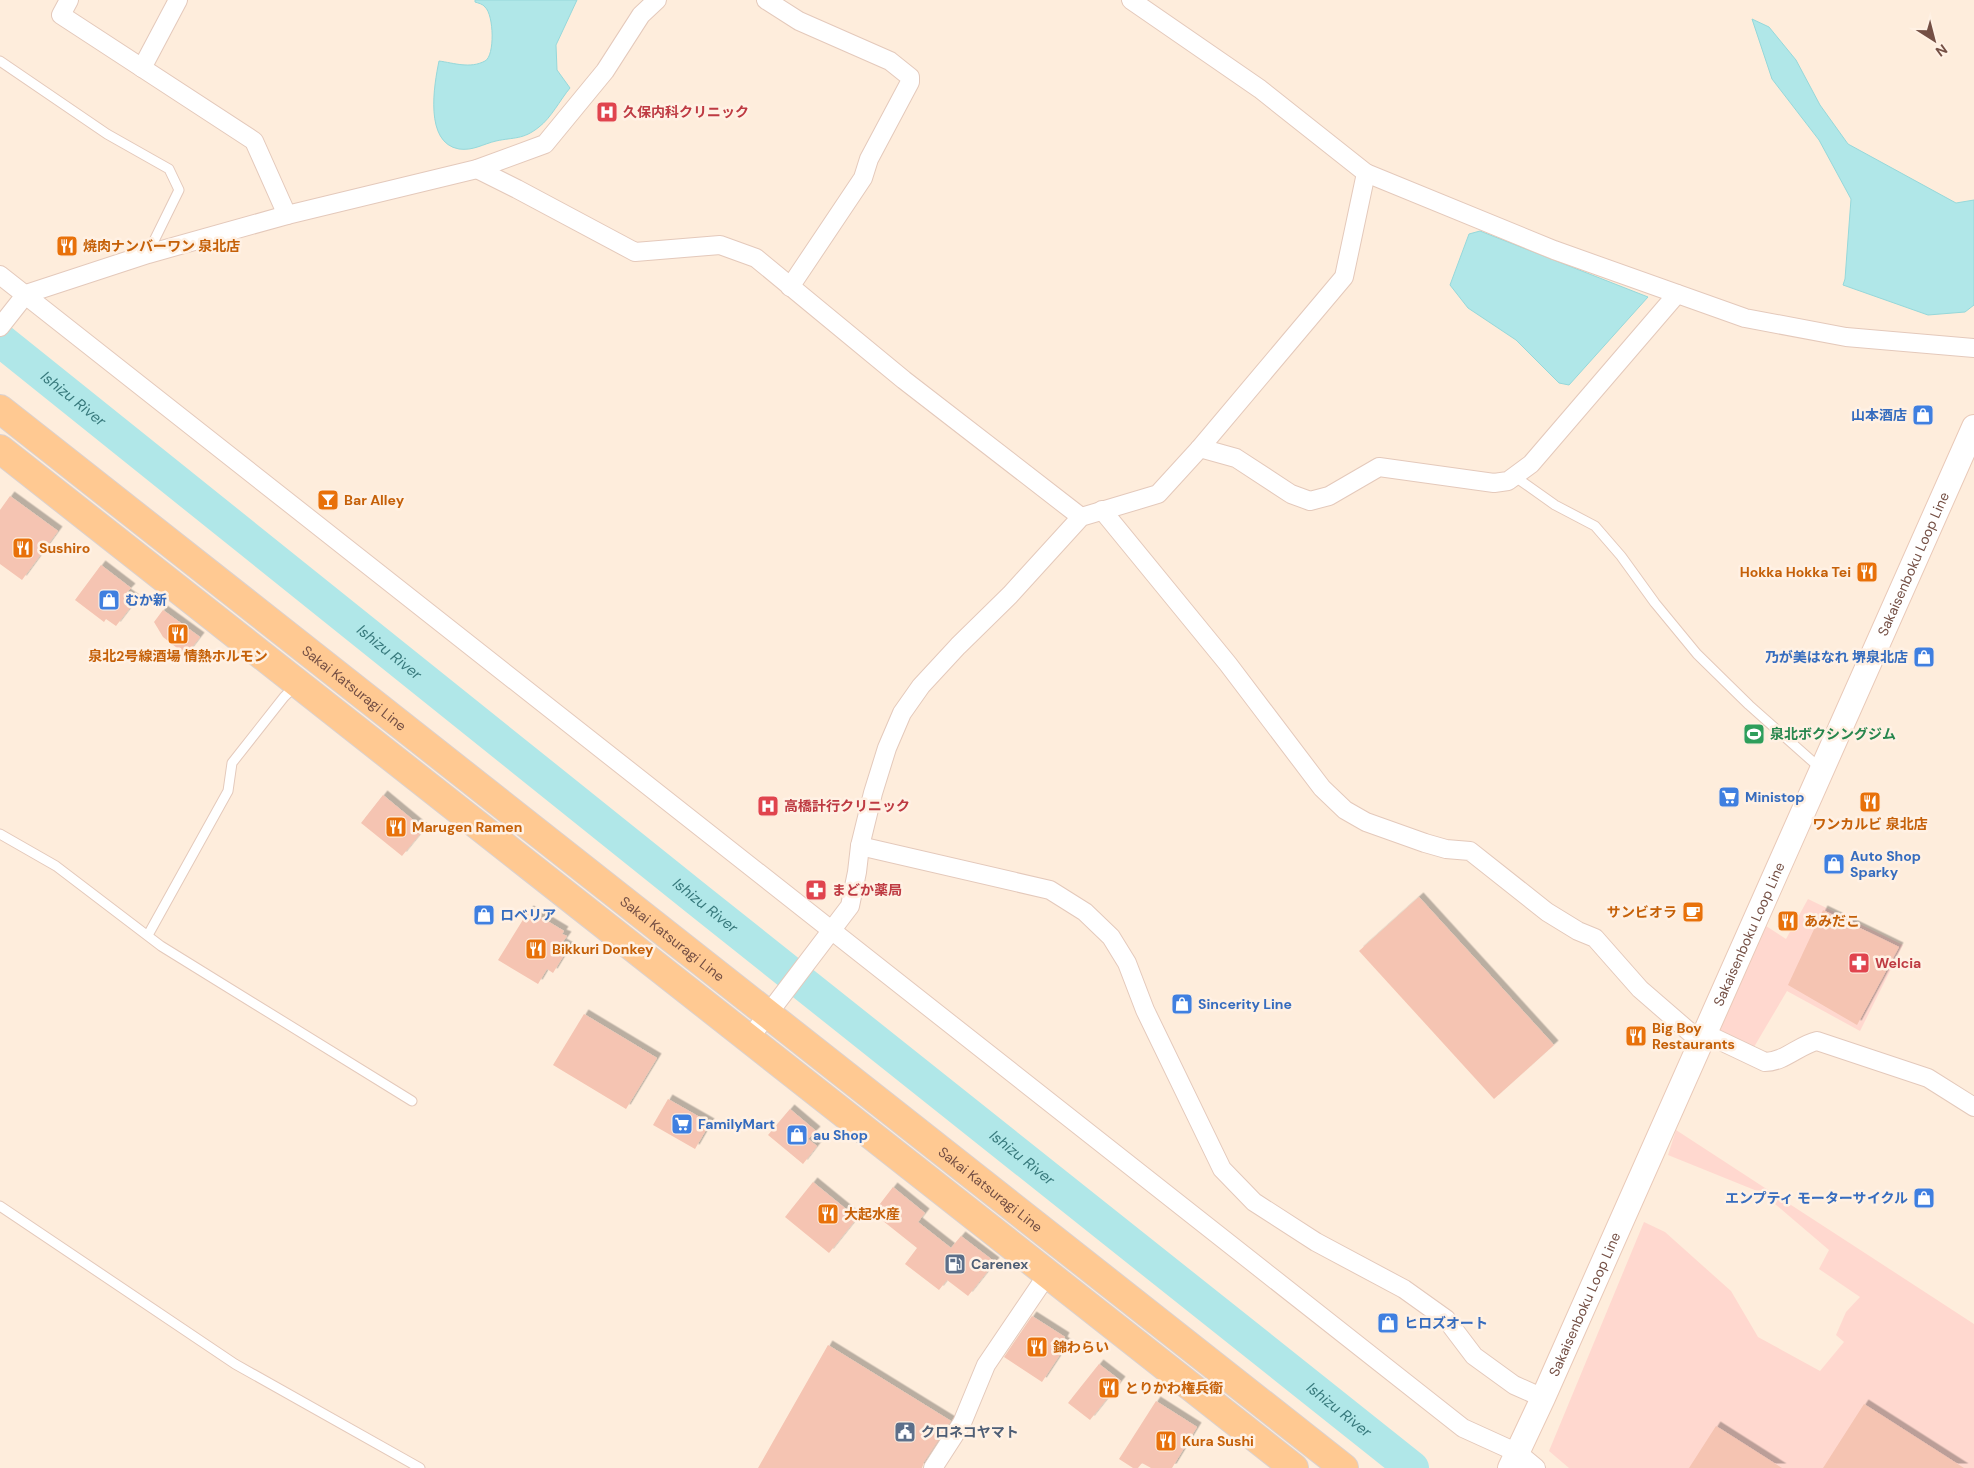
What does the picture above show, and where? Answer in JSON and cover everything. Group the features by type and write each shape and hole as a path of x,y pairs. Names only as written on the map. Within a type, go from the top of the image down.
{"main road":[{"name":"Sakai Katsuragi Line","path":"0,409 775,1006 1344,1468"},
{"name":"Sakaisenboku Loop Line","path":"1514,1460 1974,427"},
{"path":"0,449 1294,1468"}],"street":[{"path":"69,0 61,15 254,142 287,215"},
{"path":"142,68 178,0"},
{"path":"0,327 26,294 148,254 287,215 477,169 545,144 605,71 641,15 657,0"},
{"path":"766,0 799,21 890,61 910,77 910,82 870,159 863,178 790,287"},
{"path":"1131,0 1260,89 1366,172 1554,250 1745,318 1837,336 1974,348"},
{"path":"477,169 517,188 635,252 720,246 756,258 904,380 1081,516"},
{"path":"749,1039 833,931 850,906 860,846 878,775 887,748 902,714 921,686 1010,594 1081,516 1158,494 1200,448 1344,277 1366,172"},
{"path":"0,275 1463,1428 1514,1460 1536,1468"},
{"path":"1200,448 1236,458 1291,494 1310,501 1329,496 1380,467 1494,483 1508,481 1531,464 1677,294"},
{"path":"1102,510 1228,664 1322,788 1345,810 1366,822 1425,843 1446,849 1470,851 1547,912 1578,931 1595,938 1640,989 1702,1037 1766,1062 1773,1062 1808,1043 1818,1041 1928,1078 1974,1107"},
{"path":"860,846 1050,890 1085,912 1111,937 1127,964 1145,1010 1222,1169 1254,1202 1316,1242 1404,1289 1446,1319 1474,1356 1514,1385 1543,1398"},
{"path":"933,1468 962,1423 986,1365 1047,1275"}],"lane":[{"path":"0,61 107,134 169,169 179,190 148,254"},
{"path":"1514,476 1555,505 1595,526 1621,556 1655,603 1697,654 1749,705 1822,769"},
{"path":"148,935 228,790 232,763 297,683"},
{"path":"0,834 56,866 169,951 412,1101"},
{"path":"0,1206 235,1364 420,1468"}],"shaded area":[{"path":"1808,899 1903,945 1860,1031 1787,991 1754,1047 1718,1030 1766,926 1786,939"},
{"path":"1676,1130 1974,1324 1974,1468 1569,1468 1549,1451 1644,1222 1665,1232 1731,1291 1758,1337 1820,1371 1844,1342 1836,1335 1846,1312 1860,1297 1819,1269 1829,1250 1762,1193 1668,1155"}],"water":[{"path":"475,0 577,0 556,45 557,70 570,88 548,119 528,134 473,148 459,149 448,144 440,136 434,112 435,84 439,61 474,65 488,58 492,44 492,26 488,11 482,4 475,2"},
{"path":"1752,19 1769,27 1796,60 1820,105 1848,144 1956,203 1974,200 1974,305 1965,312 1928,315 1843,285 1851,199 1819,140 1772,79"},
{"path":"1480,231 1648,297 1569,385 1559,383 1516,340 1468,308 1450,285 1469,234"}],"building":[{"name":"Sushiro","path":"10,496 58,531 22,580 0,564 0,510"},
{"path":"101,565 131,588 126,593 136,600 116,626 106,619 104,622 75,600"},
{"path":"163,610 200,637 186,655 163,637 154,622"},
{"path":"383,795 424,829 402,856 361,823"},
{"path":"1419,897 1554,1045 1494,1099 1359,951"},
{"path":"529,910 564,931 562,934 567,936 562,943 569,947 553,973 547,969 538,984 498,960"},
{"path":"1823,910 1899,947 1857,1025 1788,985"},
{"path":"584,1014 657,1058 626,1109 553,1065"},
{"path":"668,1099 710,1123 695,1149 653,1125"},
{"path":"790,1109 816,1131 808,1139 817,1146 803,1164 768,1135"},
{"path":"813,1182 857,1218 829,1253 785,1217"},
{"path":"893,1187 925,1213 918,1222 951,1248 961,1236 995,1262 968,1296 947,1280 939,1290 905,1264 917,1248 873,1213"},
{"path":"1032,1316 1065,1337 1063,1341 1067,1344 1042,1382 1004,1357"},
{"name":"クロネコヤマト","path":"828,1345 951,1421 922,1468 758,1468"},
{"path":"1099,1364 1121,1381 1090,1420 1068,1403"},
{"path":"1156,1401 1197,1427 1172,1468 1151,1468 1142,1463 1138,1468 1133,1468 1119,1459"},
{"path":"1864,1404 1964,1468 1823,1468"},
{"path":"1716,1426 1782,1468 1689,1468"}],"waterway":[{"name":"Ishizu River","path":"0,340 697,899 1412,1468"}],"place":[{"name":"久保内科クリニック","path":"607,112"},
{"name":"焼肉ナンバーワン 泉北店","path":"67,246"},
{"name":"山本酒店","path":"1923,415"},
{"name":"Bar Alley","path":"328,500"},
{"name":"Sushiro","path":"23,548"},
{"name":"Hokka Hokka Tei","path":"1867,572"},
{"name":"むか新","path":"109,600"},
{"name":"泉北2号線酒場 情熱ホルモン","path":"178,634"},
{"name":"乃が美はなれ 堺泉北店","path":"1924,657"},
{"name":"泉北ボクシングジム","path":"1754,734"},
{"name":"Ministop","path":"1729,797"},
{"name":"ワンカルビ 泉北店","path":"1870,802"},
{"name":"高橋計行クリニック","path":"768,806"},
{"name":"Marugen Ramen","path":"396,827"},
{"name":"Auto Shop Sparky","path":"1834,864"},
{"name":"まどか薬局","path":"816,890"},
{"name":"サンビオラ","path":"1693,912"},
{"name":"ロベリア","path":"484,915"},
{"name":"あみだこ","path":"1788,921"},
{"name":"Bikkuri Donkey","path":"536,949"},
{"name":"Welcia","path":"1859,963"},
{"name":"Sincerity Line","path":"1182,1004"},
{"name":"Big Boy Restaurants","path":"1636,1036"},
{"name":"FamilyMart","path":"682,1124"},
{"name":"au Shop","path":"797,1135"},
{"name":"エンプティ モーターサイクル","path":"1924,1198"},
{"name":"大起水産","path":"828,1214"},
{"name":"Carenex","path":"955,1264"},
{"name":"ヒロズオート","path":"1388,1323"},
{"name":"錦わらい","path":"1037,1347"},
{"name":"とりかわ権兵衛","path":"1109,1388"},
{"name":"クロネコヤマト","path":"905,1432"},
{"name":"Kura Sushi","path":"1166,1441"}]}
